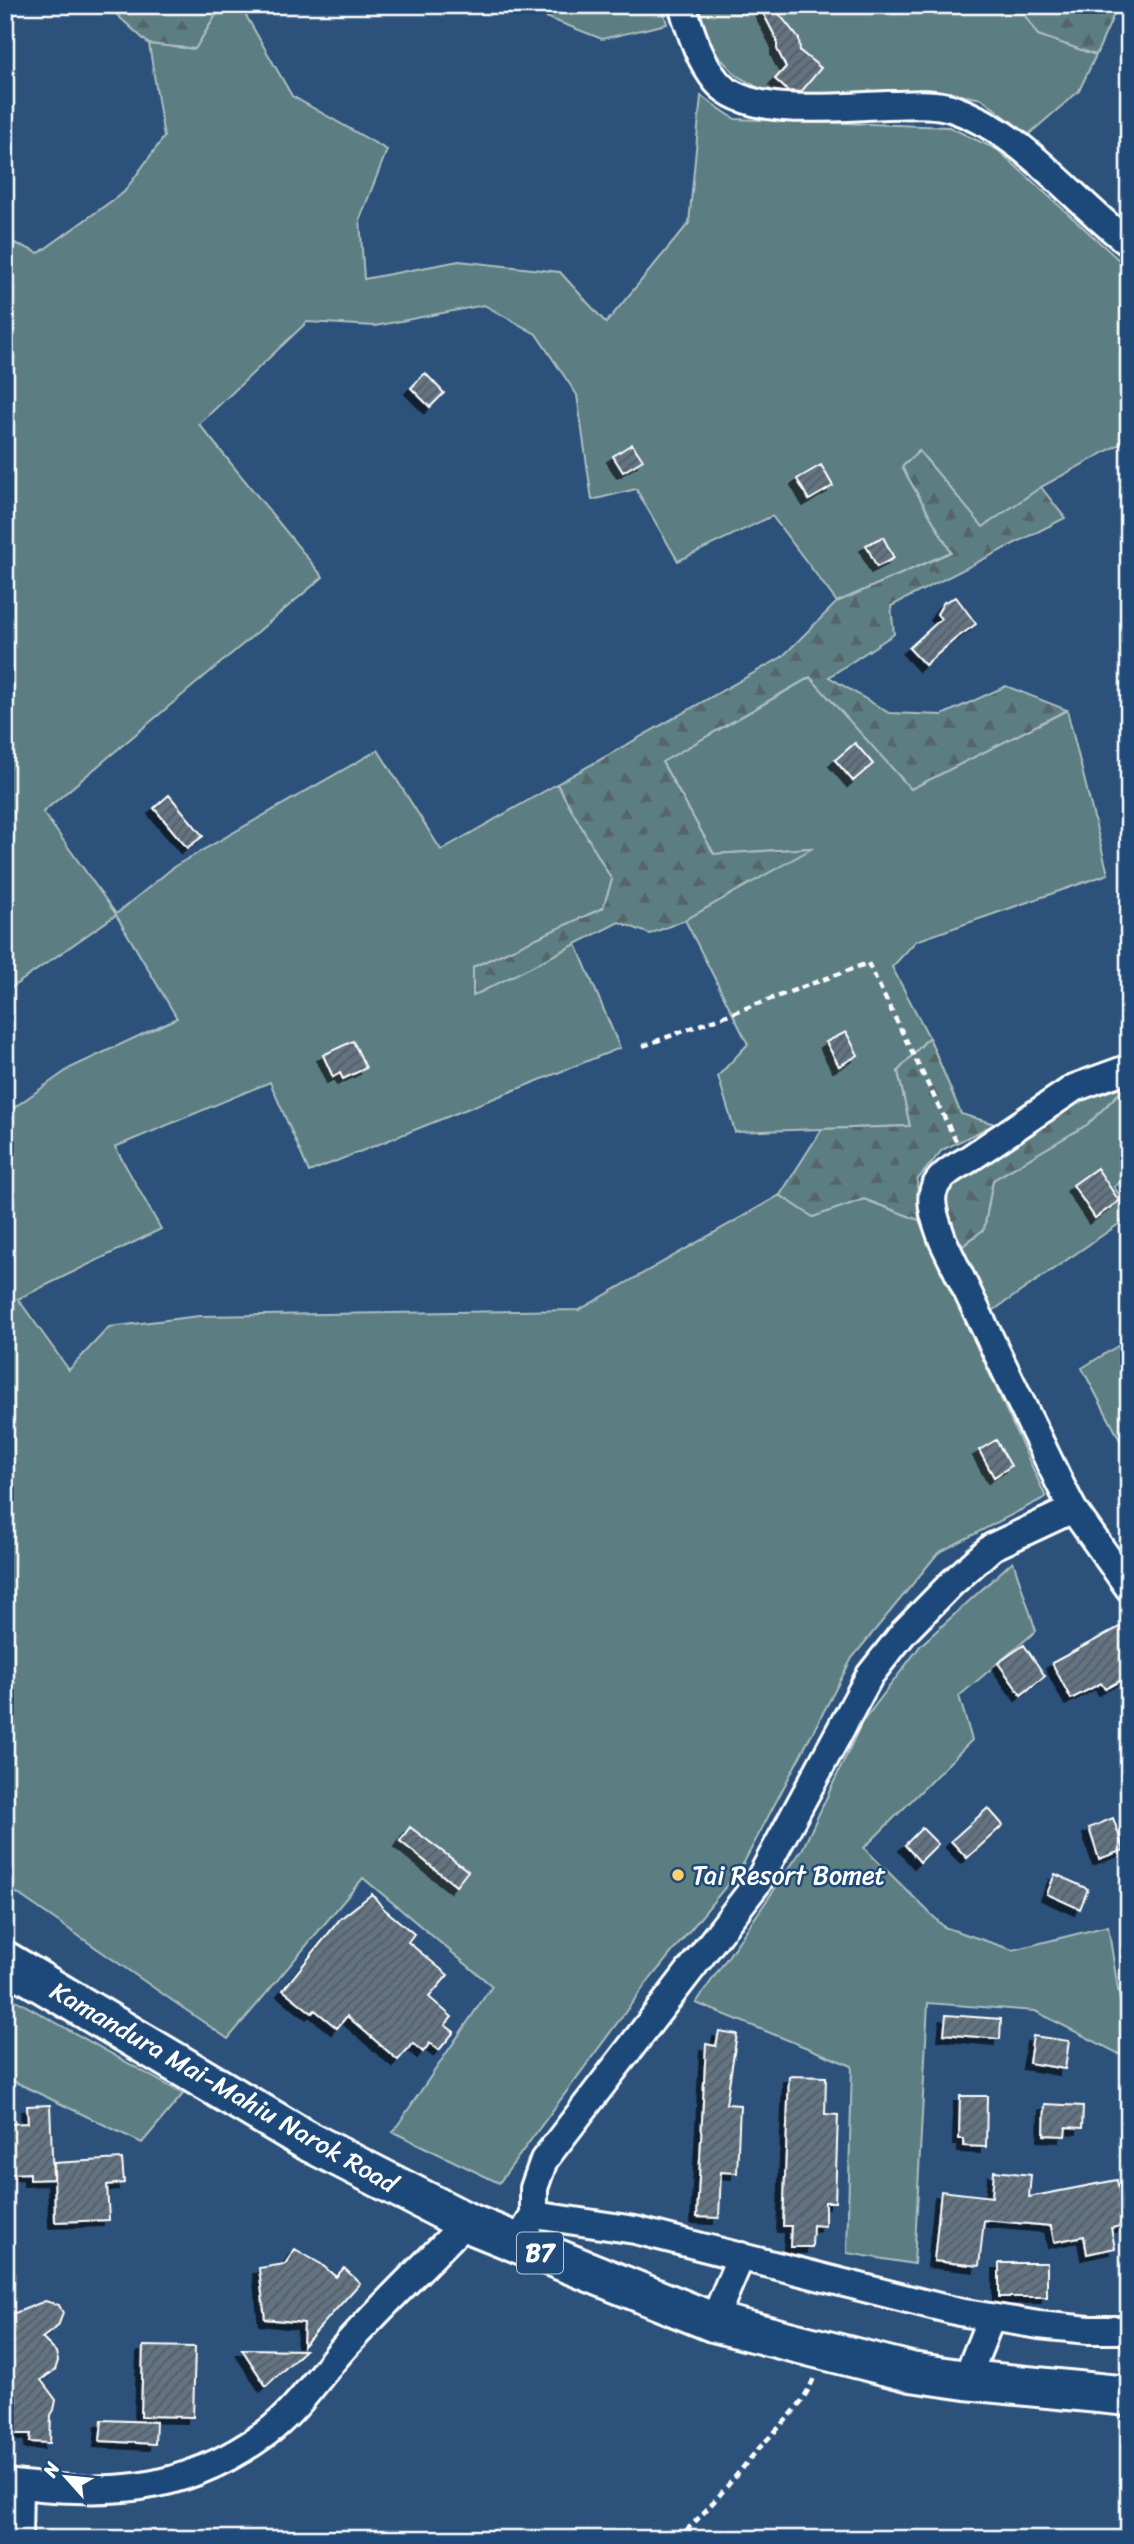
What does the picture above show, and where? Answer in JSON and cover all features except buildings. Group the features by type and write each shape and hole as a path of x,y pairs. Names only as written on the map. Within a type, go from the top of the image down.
{"highway":[{"name":"Kamandura Mai-Mahiu Narok Road","path":"5,1961 304,2139 466,2222 525,2229 713,2322 911,2372 1129,2396"}],"street":[{"path":"682,5 699,56 719,84 736,96 752,103 784,107 923,104 948,107 979,120 1007,137 1129,243"},
{"path":"1129,1068 1074,1088 947,1171 938,1180 931,1200 943,1241 1073,1509 1129,1588"},
{"path":"1073,1509 992,1547 904,1632 870,1675 758,1882 544,2160 534,2188 525,2229 635,2230 830,2281 991,2318 1088,2330 1129,2330"},
{"path":"18,2539 12,2484 110,2491 149,2486 198,2472 265,2434 297,2405 341,2351 466,2222"},
{"path":"713,2322 741,2256"},
{"path":"966,2380 991,2318"}],"path":[{"path":"643,1046 868,963 966,1161"},
{"path":"677,2539 705,2514 805,2398 816,2374 822,2350"}],"green space":[{"path":"106,5 222,5 195,49 149,44"},
{"path":"222,5 240,5 292,96 387,150 360,219 364,279 459,261 560,272 606,323 689,223 701,96 735,119 949,127 998,150 1119,260 1129,265 1129,439 1041,487 983,528 919,451 902,467 951,552 837,602 772,516 678,561 636,489 592,500 577,395 536,334 484,305 375,326 307,322 199,424 323,577 43,812 116,914 175,866 378,750 441,850 557,784 612,880 603,908 473,967 473,995 576,944 620,1048 309,1172 270,1082 115,1147 161,1229 18,1299 69,1370 109,1327 199,1316 579,1310 780,1195 813,1217 864,1199 919,1220 1046,1497 938,1553 852,1658 741,1868 646,1984 499,2183 393,2132 492,1986 363,1878 228,2039 5,1885 5,1114 70,1068 177,1018 116,915 5,992 5,239 39,253 124,192 164,137 149,44 195,49"},
{"path":"515,5 662,5 667,24 602,39"},
{"path":"695,5 1018,5 1038,35 1096,55 1079,91 1028,135 982,99 927,89 802,102 775,97 737,76 710,47"},
{"path":"1018,5 1118,5 1096,55 1038,35"},
{"path":"919,451 983,527 1041,487 1065,518 891,606 894,634 829,677 889,713 942,715 1006,686 1067,710 911,789 810,677 662,762 714,854 813,848 685,920 650,934 619,922 473,996 473,967 603,908 612,880 557,784 782,657 837,602 951,552 902,467"},
{"path":"811,677 911,789 1067,710 1108,874 916,941 892,967 929,1037 898,1071 910,1126 735,1132 718,1076 748,1044 685,920 811,848 714,854 662,762"},
{"path":"929,1037 961,1114 995,1124 942,1150 917,1180 919,1220 864,1199 813,1217 780,1195 822,1129 910,1126 898,1071"},
{"path":"1129,1077 1129,1083 1088,1124 993,1180 984,1229 960,1248 943,1203 955,1177 1076,1094"},
{"path":"1129,1083 1129,1176 1114,1187 1129,1209 1129,1217 991,1312 960,1248 984,1229 993,1180 1088,1124"},
{"path":"1129,1339 1129,1457 1082,1368"},
{"path":"1013,1561 1036,1631 959,1696 972,1740 864,1848 944,1927 1013,1950 1108,1926 1129,2059 1035,2011 928,2003 914,2264 847,2253 852,2066 696,2003 803,1848 861,1724 921,1645"},
{"path":"5,1994 183,2094 142,2143 5,2077"}],"place":[{"name":"Tai Resort Bomet","path":"678,1875"}]}
